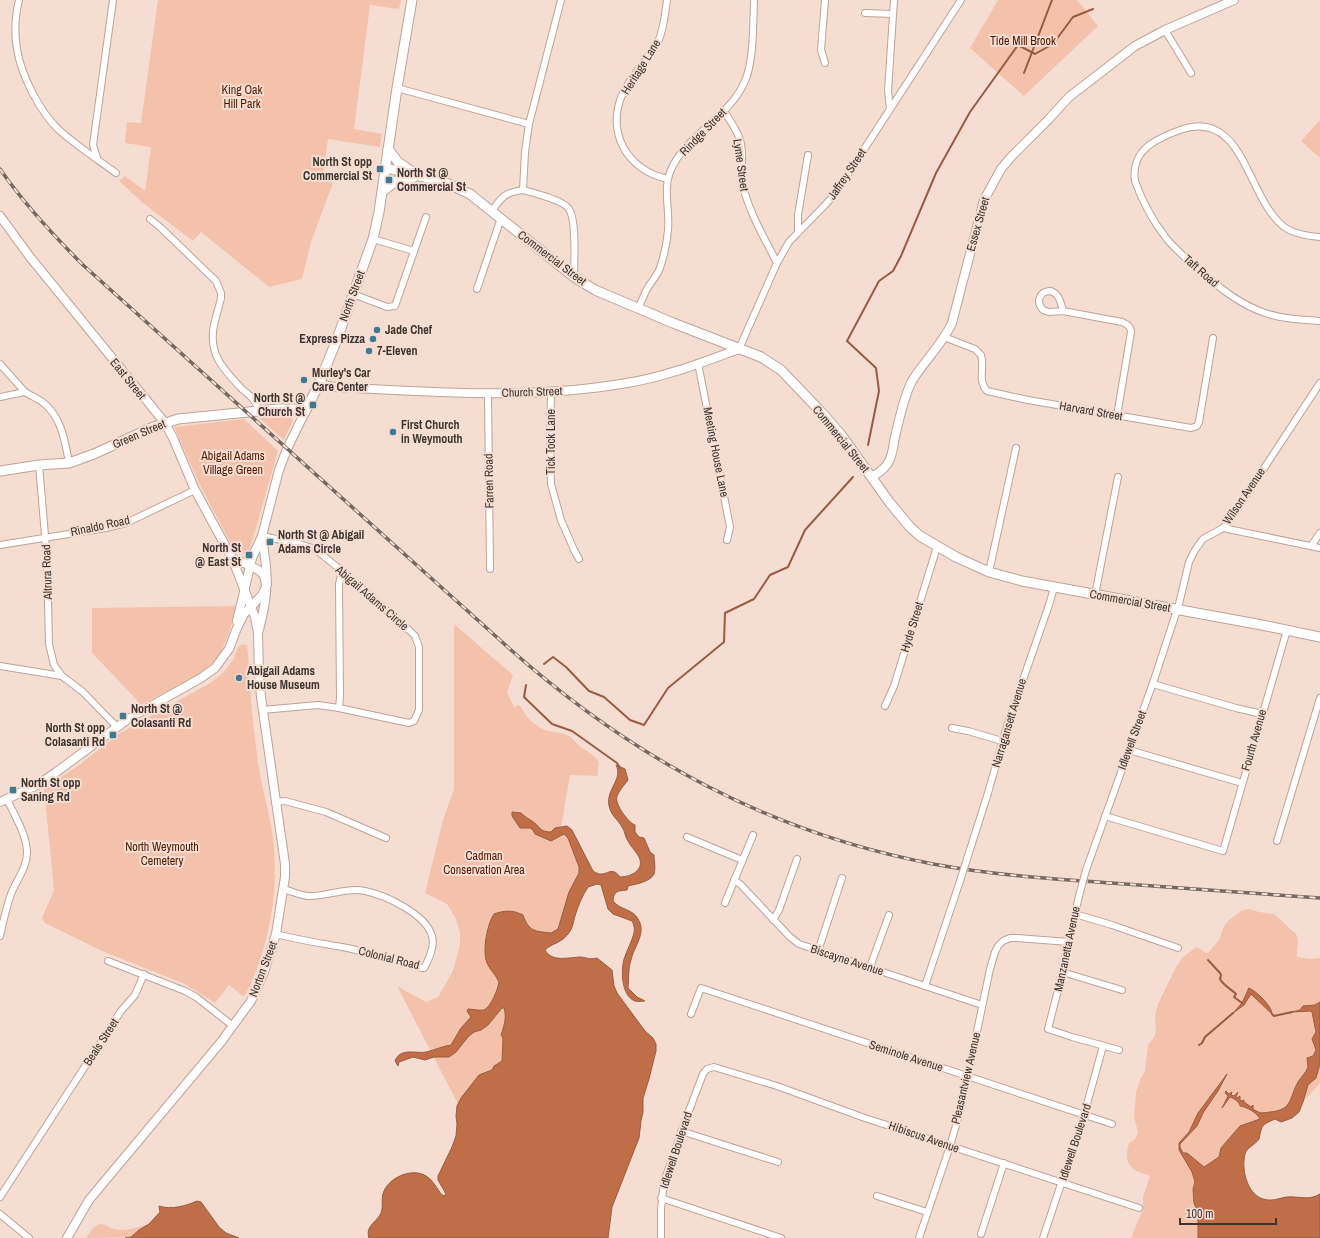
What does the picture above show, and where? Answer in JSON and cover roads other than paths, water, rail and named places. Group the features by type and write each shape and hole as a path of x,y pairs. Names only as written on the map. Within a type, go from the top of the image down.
{"main road":[{"path":"386,166 397,88 412,0"},
{"path":"388,149 398,162 417,176"},
{"name":"Commercial Street","path":"386,166 417,176 444,182 470,194 574,277 595,290 638,309 761,357 785,374 823,414 842,436 890,503 910,527 920,536 956,558 989,572 1022,581 1320,637"},
{"name":"North Street","path":"305,412 319,384 337,339 373,239 386,166"},
{"path":"382,192 396,181 417,176"},
{"name":"Green Street","path":"0,471 39,465 69,463 94,454 151,428 178,419 288,408 305,412"}],"street":[{"path":"18,0 15,17 17,50 23,70 42,108 58,128 97,160 116,173"},
{"path":"97,160 93,145 113,0"},
{"path":"523,190 525,152 529,124 561,0"},
{"name":"Heritage Lane","path":"667,0 661,35 654,48 623,92 618,108 617,125 624,149 632,161 649,174 668,179"},
{"name":"Rindge Street","path":"638,309 647,289 659,270 663,257 669,228 667,210 668,179 675,162 684,149 724,111 745,82 749,69 754,0"},
{"path":"825,0 821,50 825,64"},
{"path":"890,109 888,91 894,0"},
{"name":"Jaffrey Street","path":"740,349 777,263 789,242 834,194 961,0"},
{"name":"Essex Street","path":"872,478 882,471 888,463 893,451 895,437 906,396 912,382 947,334 954,316 984,200 1001,169 1077,90 1135,46 1165,30 1234,0"},
{"path":"865,13 893,14"},
{"path":"1165,30 1191,73"},
{"path":"397,88 529,124"},
{"name":"Lyme Street","path":"724,111 738,134 741,144 741,173 743,188 749,208 777,263"},
{"name":"Taft Road","path":"1320,237 1305,236 1284,227 1276,220 1264,204 1241,155 1226,138 1218,131 1210,127 1200,126 1171,133 1148,146 1136,162 1134,170 1135,181 1155,223 1167,240 1215,284 1251,308 1265,313 1279,317 1320,321"},
{"path":"798,232 798,215 808,155"},
{"path":"492,211 499,199 506,194 523,190 563,204 569,209 574,232 574,277"},
{"name":"East Street","path":"0,216 39,269 165,423 195,490 232,558 242,581 244,591"},
{"path":"353,294 387,307 395,306 426,217"},
{"path":"477,289 501,218"},
{"path":"150,219 212,276 216,282 221,293 212,335 214,350 222,367 254,400 258,410"},
{"path":"373,239 414,251"},
{"path":"1063,311 1122,322 1126,323 1130,327 1131,336 1117,416"},
{"name":"Harvard Street","path":"944,337 975,349 981,355 983,366 981,382 983,388 987,391 1188,428 1196,427 1199,422 1213,338"},
{"name":"Church Street","path":"319,384 334,387 488,394 551,392 627,383 698,363 740,349"},
{"name":"Meeting House Lane","path":"698,363 730,527 727,540"},
{"path":"0,364 25,392 41,401 50,409 57,419 65,439 69,463"},
{"name":"Wilson Avenue","path":"1177,609 1189,562 1195,550 1203,539 1223,528 1232,517 1320,383"},
{"path":"0,397 25,392"},
{"name":"Tick Tock Lane","path":"551,392 550,448 552,484 562,520 574,550 580,559"},
{"name":"Farren Road","path":"488,394 490,569"},
{"name":"North Street","path":"234,636 250,566 262,536 281,463 305,412"},
{"path":"989,572 1016,448"},
{"name":"Altrura Road","path":"39,465 47,559 49,644 54,665 62,676"},
{"path":"1095,595 1118,477"},
{"name":"Rinaldo Road","path":"0,545 126,523 195,490"},
{"path":"1223,528 1320,548"},
{"path":"1311,546 1320,533"},
{"name":"North Street","path":"4,801 37,785 143,710 212,671 224,657 242,618 262,595 266,585 266,566 262,536"},
{"name":"Abigail Adams Circle","path":"262,536 300,544 315,549 410,631 415,636 419,647 419,710 414,721 408,723 318,705 262,710"},
{"name":"Hyde Street","path":"886,706 894,686 937,547"},
{"path":"232,558 258,570 263,575 266,585"},
{"path":"339,708 339,584 342,571"},
{"name":"Norton Street","path":"258,639 266,585"},
{"name":"Narragansett Avenue","path":"925,986 988,793 1002,742 1054,587"},
{"name":"Norton Street","path":"67,1238 89,1200 167,1108 233,1026 251,1001 264,972 276,934 285,877 284,850 275,802 262,710 258,675 258,639 256,623 251,606 244,591"},
{"name":"Idlewell Street","path":"1086,870 1153,684 1177,609"},
{"name":"Fourth Avenue","path":"1105,816 1222,851 1287,630"},
{"path":"0,666 62,676 82,692 117,727"},
{"path":"1153,684 1262,714"},
{"path":"1277,841 1320,698"},
{"path":"952,728 968,731 1002,742"},
{"path":"1129,750 1242,783"},
{"path":"0,936 12,893 20,878 27,852 26,842 21,830 4,801"},
{"path":"275,802 285,801 326,812 386,838"},
{"path":"725,903 753,835"},
{"path":"687,836 742,860"},
{"path":"773,920 782,903 796,859"},
{"name":"Manzanetta Avenue","path":"1086,870 1048,1029 1103,1046"},
{"path":"818,951 842,878"},
{"name":"Biscayne Avenue","path":"734,880 742,886 773,920 796,942 818,951 982,1005"},
{"name":"Colonial Road","path":"276,934 294,940 343,947 386,957 422,968 424,968 431,954 433,940 432,934 424,922 398,904 364,891 346,890 306,896 283,889"},
{"path":"870,967 889,914"},
{"path":"1075,914 1178,948"},
{"name":"Pleasantview Avenue","path":"918,1238 950,1146 961,1108 982,1005 994,955 998,946 1003,941 1010,938 1069,942"},
{"path":"108,961 144,974 191,994 233,1026"},
{"path":"1062,972 1122,990"},
{"name":"Beals Street","path":"0,1197 121,1011 135,995 144,974"},
{"name":"Seminole Avenue","path":"691,1014 701,988 1112,1124"},
{"path":"1103,1046 1119,1050"},
{"name":"Idlewell Boulevard","path":"1043,1238 1084,1115 1103,1046"},
{"name":"Hibiscus Avenue","path":"709,1068 718,1067 749,1077 950,1146 1139,1208"},
{"name":"Idlewell Boulevard","path":"661,1238 661,1198 666,1177 681,1131 703,1074 709,1068"},
{"path":"681,1131 778,1162"},
{"path":"981,1234 1004,1163"},
{"path":"877,1196 927,1212"},
{"path":"661,1198 782,1238"},
{"path":"0,1214 29,1238"}],"waterway":[{"name":"Tide Mill Brook","path":"1024,73 1052,0"},
{"path":"868,445 879,391 876,368 847,341 879,281 893,271 901,256 936,173 970,112 1018,45 1035,54 1053,44 1073,17 1093,9"},
{"path":"544,664 553,657 566,667 589,691 604,697 630,720 644,725 668,688 724,642 725,613 754,599 770,575 788,567 805,530 853,477"},
{"path":"526,685 524,697 552,724 572,731 617,763 620,768"},
{"path":"1208,960 1220,973 1221,981 1236,994 1234,997 1242,1003"},
{"path":"1272,1014 1274,1016 1292,1012"},
{"path":"1199,1045 1205,1037 1233,1013"}],"railway":[{"path":"0,169 39,219 83,265 511,650 558,689 606,725 656,757 707,786 761,811 816,833 873,850 933,864 1000,874 1044,878 1320,898"}],"place":[{"name":"North St opp Commercial St","path":"380,169"},
{"name":"North St @ Commercial St","path":"389,180"},
{"name":"Jade Chef","path":"377,330"},
{"name":"Express Pizza","path":"373,339"},
{"name":"7-Eleven","path":"369,351"},
{"name":"Murley's Car Care Center","path":"304,380"},
{"name":"North St @ Church St","path":"313,405"},
{"name":"First Church in Weymouth","path":"393,432"},
{"name":"North St @ Abigail Adams Circle","path":"270,542"},
{"name":"North St @ East St","path":"249,555"},
{"name":"Abigail Adams House Museum","path":"239,678"},
{"name":"North St @ Colasanti Rd","path":"123,716"},
{"name":"North St opp Colasanti Rd","path":"113,735"},
{"name":"North St opp Saning Rd","path":"13,790"}],"park label":[{"name":"King Oak Hill Park","path":"242,97"},
{"name":"Abigail Adams Village Green","path":"233,463"},
{"name":"North Weymouth Cemetery","path":"162,854"},
{"name":"Cadman Conservation Area","path":"484,863"}]}
